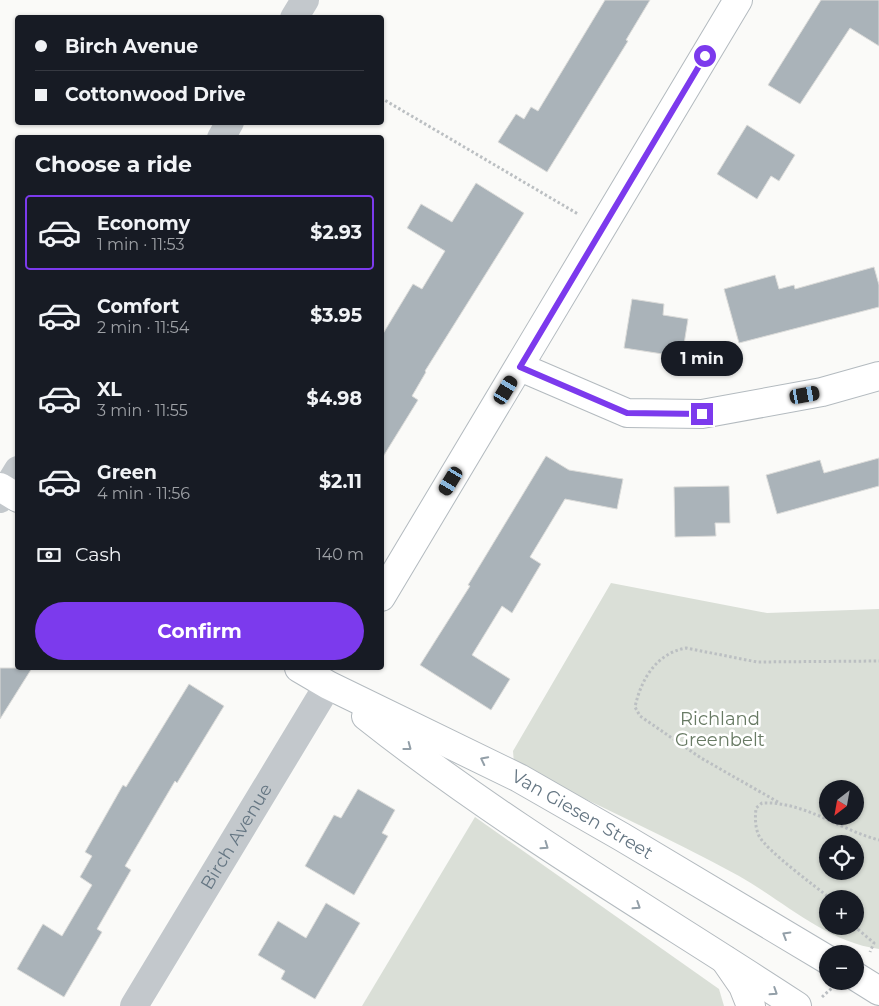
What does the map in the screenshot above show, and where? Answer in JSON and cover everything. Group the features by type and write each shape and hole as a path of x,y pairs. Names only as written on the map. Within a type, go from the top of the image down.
{"main road":[{"path":"384,592 738,0"},
{"path":"520,367 627,413 702,414 822,392 879,376"},
{"name":"Van Giesen Street","path":"308,670 333,676 519,778 819,955"},
{"name":"Van Giesen Street","path":"333,676 412,751 513,823 603,884 725,960 808,1003"},
{"path":"725,960 743,986 750,1006"},
{"path":"864,982 879,991"}],"street":[{"path":"296,15 305,0"},
{"name":"Birch Avenue","path":"134,1006 333,676"}],"path":[{"path":"384,100 578,214"},
{"path":"879,661 757,662 686,648 676,650 664,656 647,675 638,694 635,707 640,716 701,758 778,802 808,811 879,840"},
{"path":"778,802 762,803 756,808 755,821 760,837 820,890"},
{"path":"864,935 874,944"},
{"path":"808,1003 826,990"}],"green space":[{"name":"Richland Greenbelt","path":"611,583 767,613 879,609 879,949 859,945 835,935 864,935 864,890 819,890 819,927 756,886 711,861 514,764 513,751"},
{"path":"475,817 719,989 724,1006 362,1006"}],"building":[{"path":"605,0 650,0 626,40 628,41 547,172 498,142 516,114 524,119 531,107 538,111"},
{"path":"821,0 879,0 879,46 850,28 800,104 768,85"},
{"path":"747,125 795,155 779,181 771,176 757,199 717,174"},
{"path":"476,183 524,213 425,371 412,396 418,400 384,455 384,332 413,284 422,289 445,251 407,228 421,204 452,222"},
{"path":"874,267 879,285 879,307 739,343 724,289 775,275 779,289 794,285 795,289"},
{"path":"632,299 664,304 663,315 688,319 682,357 624,348"},
{"path":"546,456 569,470 623,479 617,509 565,499 530,557 541,564 512,613 502,606 472,655 510,679 491,710 420,665 470,586 468,585"},
{"path":"879,458 879,486 777,514 766,475 820,460 824,473"},
{"path":"729,486 730,523 715,523 716,536 675,537 674,487"},
{"path":"0,668 31,670 0,719"},
{"path":"189,684 224,706 177,783 175,781 125,866 131,870 97,929 102,932 64,997 17,969 43,924 62,936 92,885 80,877 92,856 85,852 123,785 126,787"},
{"path":"358,789 395,810 382,833 388,836 354,895 305,866 334,815 341,818"},
{"path":"326,903 360,923 315,999 281,979 285,971 258,955 278,921 306,938"}],"route":[{"path":"702,414 627,413 520,367 705,56"}]}
